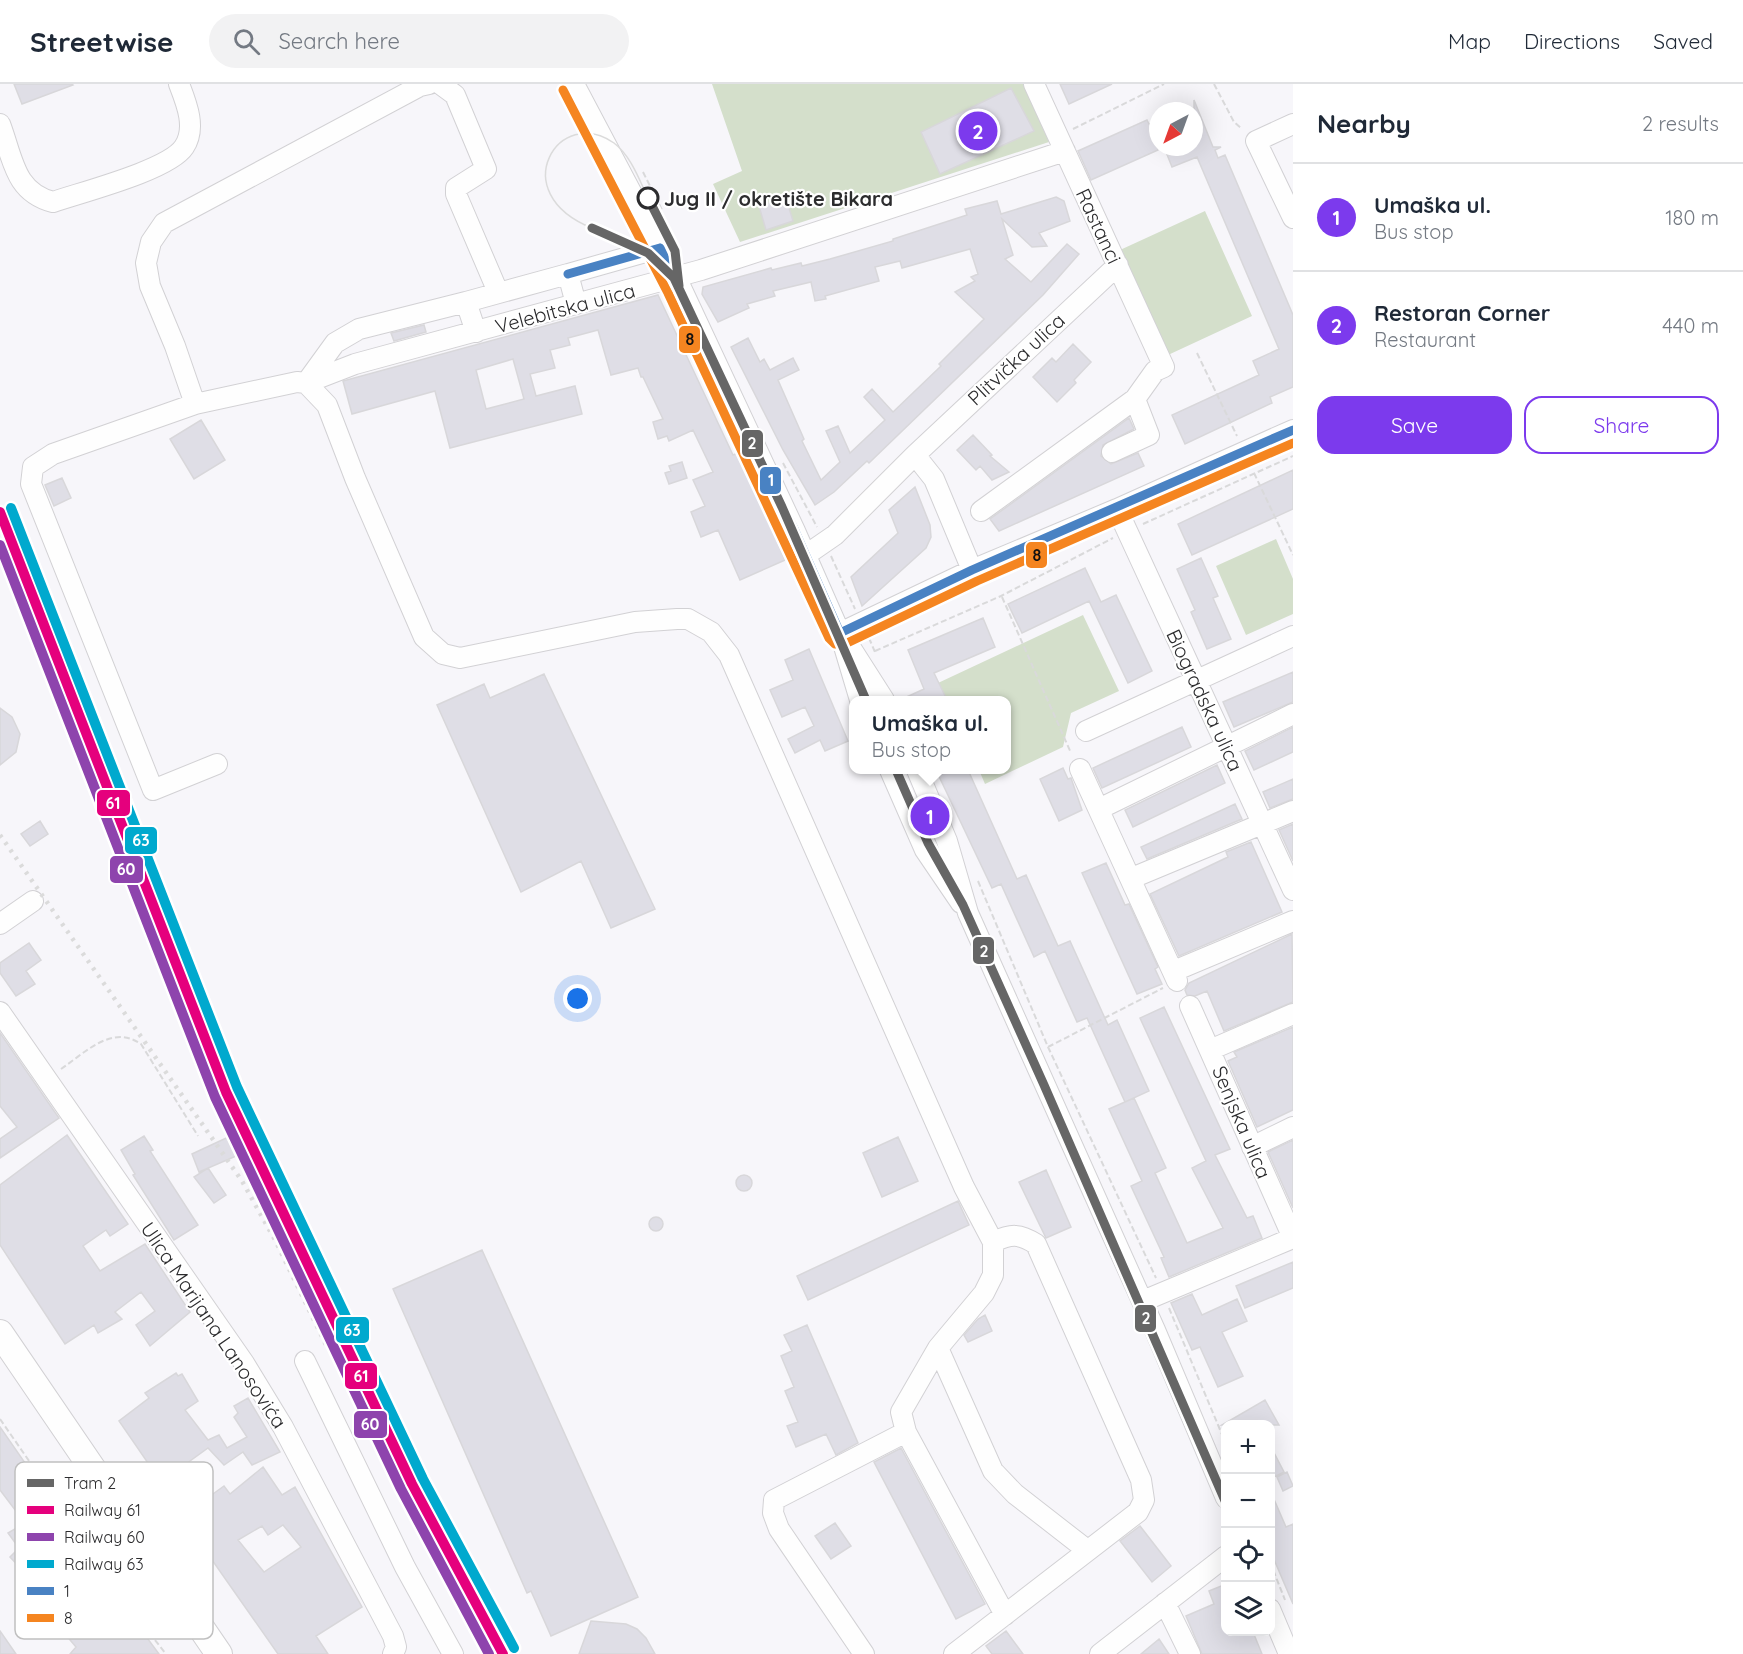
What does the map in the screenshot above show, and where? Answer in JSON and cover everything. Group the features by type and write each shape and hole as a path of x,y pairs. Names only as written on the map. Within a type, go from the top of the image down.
{"main road":[{"path":"0,1333 88,1462"},
{"path":"209,1639 219,1654"}],"street":[{"path":"0,165 36,197 53,202 167,163 184,146 190,130 188,107 179,84"},
{"path":"195,404 175,346 150,286 146,263 150,243 164,223 420,86 429,84"},
{"path":"440,84 455,95 486,169 456,188 456,194 498,292"},
{"path":"574,84 676,277 806,555 840,633 859,696"},
{"name":"Rastanci","path":"1034,84 1164,367 1155,371 1135,399"},
{"path":"0,124 23,186"},
{"path":"1293,124 1256,141 1293,218"},
{"name":"Velebitska ulica","path":"217,764 153,790 31,484 33,467 53,454 195,404 297,382 306,383 355,364 676,277 1061,143"},
{"path":"660,248 359,329 335,344 306,383 327,405 355,478 424,637 443,654 460,658 635,622 688,619 711,632 729,655 964,1187 993,1242 995,1259 990,1286 938,1348 901,1412 906,1432 1005,1615"},
{"name":"Plitvička ulica","path":"806,555 835,535 915,455 1118,265"},
{"path":"568,274 576,304"},
{"path":"466,302 476,332"},
{"path":"981,511 1135,399 1149,435 1112,453"},
{"path":"840,633 972,570 1117,509 1293,430"},
{"path":"915,455 934,479 972,570"},
{"name":"Biogradska ulica","path":"1117,509 1293,890"},
{"path":"840,633 881,696"},
{"path":"1086,731 1293,636"},
{"path":"1099,809 1293,714"},
{"path":"1080,769 1175,976 1293,921"},
{"path":"892,774 925,850 968,913"},
{"path":"919,774 947,841 968,913 1143,1301 1221,1486"},
{"path":"1132,878 1263,826 1293,811"},
{"path":"0,924 33,901"},
{"name":"Senjska ulica","path":"1190,1006 1293,1239"},
{"name":"Ulica Marijana Lanosovića","path":"0,1012 244,1364 283,1427 393,1636 396,1647 393,1654"},
{"path":"1210,1050 1293,1014"},
{"path":"1252,1147 1293,1127"},
{"path":"954,1654 1138,1512 1144,1500 1144,1488 1036,1244 1022,1235 1011,1234 993,1242"},
{"path":"1143,1301 1293,1239"},
{"path":"938,1348 993,1471 1016,1494 1087,1550"},
{"path":"305,1362 405,1567 453,1654"},
{"path":"864,1654 778,1529 773,1514 774,1500 906,1432"},
{"path":"1100,1654 1221,1560"},
{"path":"1165,1604 1190,1654"},
{"path":"1278,1604 1287,1633 1289,1654"}],"path":[{"path":"1061,143 1164,84"},
{"path":"1214,84 1234,122 1256,141"},
{"path":"643,172 662,210"},
{"path":"1197,353 1245,452"},
{"path":"875,651 1001,596 1127,531 1293,456"},
{"path":"1254,473 1293,555"},
{"path":"1001,596 1062,737 1080,769"},
{"path":"976,876 1048,1047 1162,1293 1221,1432"},
{"path":"1048,1047 1175,976"},
{"path":"46,1078 110,1037 131,1037 141,1044 198,1136"},
{"path":"0,1419 30,1462"},
{"path":"1274,1582 1278,1604"},
{"path":"155,1639 166,1654"}],"green space":[{"path":"712,84 1023,84 1049,142 740,242 713,184 742,171"},
{"path":"1205,211 1252,316 1168,355 1120,250"},
{"path":"1276,539 1293,579 1293,614 1246,635 1216,566"},
{"path":"1083,615 1119,691 1071,713 1063,747 1011,772 1011,696 945,696 938,683"},
{"path":"981,774 1006,774 985,784"}],"building":[{"path":"14,84 72,84 73,85 22,104"},
{"path":"1060,84 1112,84 1069,104"},
{"path":"1011,88 1034,131 940,174 921,132"},
{"path":"1147,120 1149,124 1149,154 1091,180 1078,151"},
{"path":"1203,122 1213,147 1221,147 1215,150 1218,158 1225,155 1293,315 1293,387 1270,397 1272,403 1185,444 1172,415 1259,375 1253,361 1279,349 1197,157 1172,167 1168,156 1203,156"},
{"path":"1056,197 1064,201 1070,221 1039,233 1047,246 1032,247 1002,219 1013,255 1005,259 1031,282 1067,244 1079,254 1043,295 869,463 867,461 834,492 815,505 783,450 731,347 748,338 760,362 764,359 770,370 793,358 799,370 778,380 804,439 802,441 821,480 840,462 826,431 838,426 850,453 885,420 864,397 872,389 893,412 941,366 939,364 984,319 955,292 975,281 971,277 978,274 970,249 902,268 900,261 875,267 879,281 825,296 826,299 815,301 811,282 773,291 775,296 747,304 749,308 718,322 702,294 703,287 771,268 772,270 801,263 802,266 893,241 893,239 967,215 965,209 997,201 1001,214"},
{"path":"786,198 793,221 766,230 759,206"},
{"path":"658,295 733,455 738,453 785,560 740,580 718,530 701,537 691,512 705,506 693,480 713,472 693,430 669,441 667,436 658,439 653,422 663,419 643,377 638,368 611,375 598,330 568,338 570,345 550,350 555,368 530,374 536,396 575,386 582,414 450,448 435,391 352,414 343,381","holes":["513,359 524,399 486,409 476,370"]},
{"path":"424,325 426,332 394,341 391,333"},
{"path":"1073,344 1091,362 1074,380 1076,383 1057,402 1033,377 1052,358 1056,362"},
{"path":"1129,418 1134,429 1103,445 1101,456 1111,464 1138,453 1144,466 999,531 990,519"},
{"path":"201,420 225,460 194,479 170,439"},
{"path":"973,435 992,455 990,456 1009,472 992,480 980,466 976,470 957,450"},
{"path":"682,462 687,478 669,484 665,473 671,471 669,466"},
{"path":"1293,470 1293,509 1192,555 1178,524"},
{"path":"62,478 71,498 54,506 45,485"},
{"path":"915,487 930,525 931,537 926,548 862,606 851,577 898,533 889,510"},
{"path":"1201,558 1218,596 1213,598 1231,639 1207,649 1191,612 1195,610 1177,569"},
{"path":"1085,568 1101,602 1116,595 1152,671 1128,683 1089,601 1022,633 1008,604"},
{"path":"983,618 995,647 934,673 945,696 909,696 924,689 908,650"},
{"path":"809,649 848,741 825,751 820,740 795,753 788,739 814,726 805,707 782,717 770,690 793,680 785,660"},
{"path":"1293,672 1293,702 1234,727 1223,702"},
{"path":"544,674 655,909 611,928 581,861 521,892 437,705 484,684 490,698"},
{"path":"0,708 12,717 20,734 16,752 0,765"},
{"path":"1182,727 1191,747 1102,788 1093,768"},
{"path":"1293,727 1293,752 1254,770 1245,751"},
{"path":"1217,765 1225,783 1133,827 1125,810"},
{"path":"1063,768 1068,779 1071,778 1082,810 1059,821 1040,779"},
{"path":"938,774 970,774 1017,879 1026,875 1058,946 1070,941 1108,1025 1117,1020 1149,1091 1125,1102 1087,1018 1077,1022 1045,951 1034,957 1001,884 992,888"},
{"path":"1293,779 1293,799 1270,808 1263,792"},
{"path":"1235,804 1242,819 1147,859 1141,847"},
{"path":"40,821 48,834 30,846 21,834"},
{"path":"1293,824 1293,861 1279,830"},
{"path":"1251,842 1282,912 1179,956 1150,894 1228,857 1226,852"},
{"path":"1106,863 1125,905 1129,904 1158,967 1155,969 1162,984 1137,994 1082,873"},
{"path":"1292,934 1293,1002 1224,1031 1207,991 1195,996 1187,995 1185,990 1189,983"},
{"path":"29,943 41,960 26,971 35,984 16,996 0,973 0,963"},
{"path":"1164,1007 1230,1149 1215,1155 1247,1218 1253,1216 1262,1238 1169,1277 1161,1258 1164,1257 1131,1186 1142,1181 1109,1109 1134,1098 1166,1168 1155,1173 1187,1243 1223,1228 1192,1168 1206,1161 1140,1018"},
{"path":"1293,1027 1293,1110 1257,1127 1228,1061 1237,1057 1234,1052"},
{"path":"0,1033 59,1118 0,1158 0,1139 17,1127 0,1106"},
{"path":"237,1133 248,1151 199,1172 192,1154"},
{"path":"67,1135 128,1224 110,1236 106,1230 83,1246 100,1271 145,1244 190,1312 150,1346 136,1325 155,1311 141,1292 115,1312 122,1319 98,1333 94,1325 65,1344 0,1245 0,1185"},
{"path":"144,1136 153,1150 150,1151 198,1225 174,1240 133,1175 135,1174 121,1150"},
{"path":"898,1137 918,1181 882,1197 863,1153"},
{"path":"1293,1140 1293,1208 1268,1152"},
{"path":"208,1168 226,1195 214,1203 194,1177"},
{"path":"1046,1170 1071,1227 1046,1238 1019,1182"},
{"path":"744,1175 750,1177 752,1183 750,1189 744,1191 738,1189 736,1183 738,1177"},
{"path":"958,1201 969,1225 808,1300 797,1276"},
{"path":"656,1217 661,1219 663,1224 661,1229 656,1231 651,1229 649,1224 651,1219"},
{"path":"482,1250 638,1597 551,1636 531,1591 527,1593 393,1289"},
{"path":"1293,1262 1293,1288 1245,1308 1236,1286"},
{"path":"1192,1294 1202,1315 1237,1299 1247,1321 1222,1332 1243,1376 1218,1387 1200,1347 1192,1350 1171,1303"},
{"path":"985,1315 992,1331 968,1342 964,1335 978,1319"},
{"path":"807,1325 858,1443 836,1455 826,1434 796,1447 787,1426 798,1422 785,1391 794,1387 781,1356 792,1351 784,1335"},
{"path":"176,1373 178,1376 182,1374 198,1401 185,1410 208,1440 219,1435 227,1448 247,1437 234,1417 238,1413 234,1406 248,1398 280,1452 252,1465 243,1452 224,1465 208,1448 189,1462 147,1462 119,1421 149,1398 145,1393"},
{"path":"1265,1400 1279,1425 1275,1425 1275,1420 1231,1420"},
{"path":"0,1427 24,1462 15,1462 15,1510 0,1490"},
{"path":"901,1448 985,1604 956,1619 874,1462"},
{"path":"1275,1455 1284,1472 1275,1476"},
{"path":"263,1467 282,1495 295,1487 362,1607 316,1636 328,1654 278,1654 213,1561 213,1494 224,1486 230,1494","holes":["283,1525 301,1547 264,1572 238,1540 262,1526 268,1535"]},
{"path":"1287,1472 1293,1486 1283,1491 1277,1477"},
{"path":"1275,1502 1286,1527 1293,1524 1293,1604 1275,1562"},
{"path":"835,1523 851,1546 831,1559 815,1536"},
{"path":"1140,1526 1171,1566 1152,1582 1120,1541"},
{"path":"15,1529 15,1543 8,1533"},
{"path":"15,1552 15,1562 10,1557"},
{"path":"1221,1586 1221,1636 1255,1636 1262,1654 1202,1654 1186,1616 1214,1604 1209,1591"},
{"path":"591,1621 626,1624 637,1629 646,1638 655,1654 579,1654"},
{"path":"0,1631 16,1654 0,1654"},
{"path":"1006,1631 1023,1654 992,1654 986,1646"},
{"path":"69,1639 148,1639 159,1654 70,1654 76,1647"},
{"path":"1159,1639 1169,1654 1141,1654"}],"tram line":[{"path":"592,228 565,212 550,194 546,175 549,157 560,143 575,135 594,134 614,143 630,161 648,198"},
{"name":"2","path":"648,198 675,251 679,286"},
{"name":"2","path":"592,228 648,253 674,278 782,507 864,696"},
{"name":"2","path":"898,774 928,843 963,905 1221,1492"}],"railway":[{"path":"0,835 242,1181 275,1240 327,1347"}],"rail line":[{"name":"63","path":"11,508 237,1087 423,1479 514,1648"},
{"name":"61","path":"0,512 226,1092 412,1484 503,1654"},
{"name":"60","path":"0,545 215,1097 401,1489 489,1654"}],"transit line":[{"name":"8","path":"563,90 668,293 829,638 835,644 845,644 977,581 1293,443"},
{"name":"1","path":"660,248 795,531 840,633"},
{"name":"1","path":"568,274 660,248"},
{"name":"1","path":"840,633 972,570 1293,430"}],"place":[{"name":"Restoran Corner","path":"978,131"},
{"name":"Jug II / okretište Bikara","path":"648,198"},
{"name":"Umaška ul.","path":"930,816"}]}
